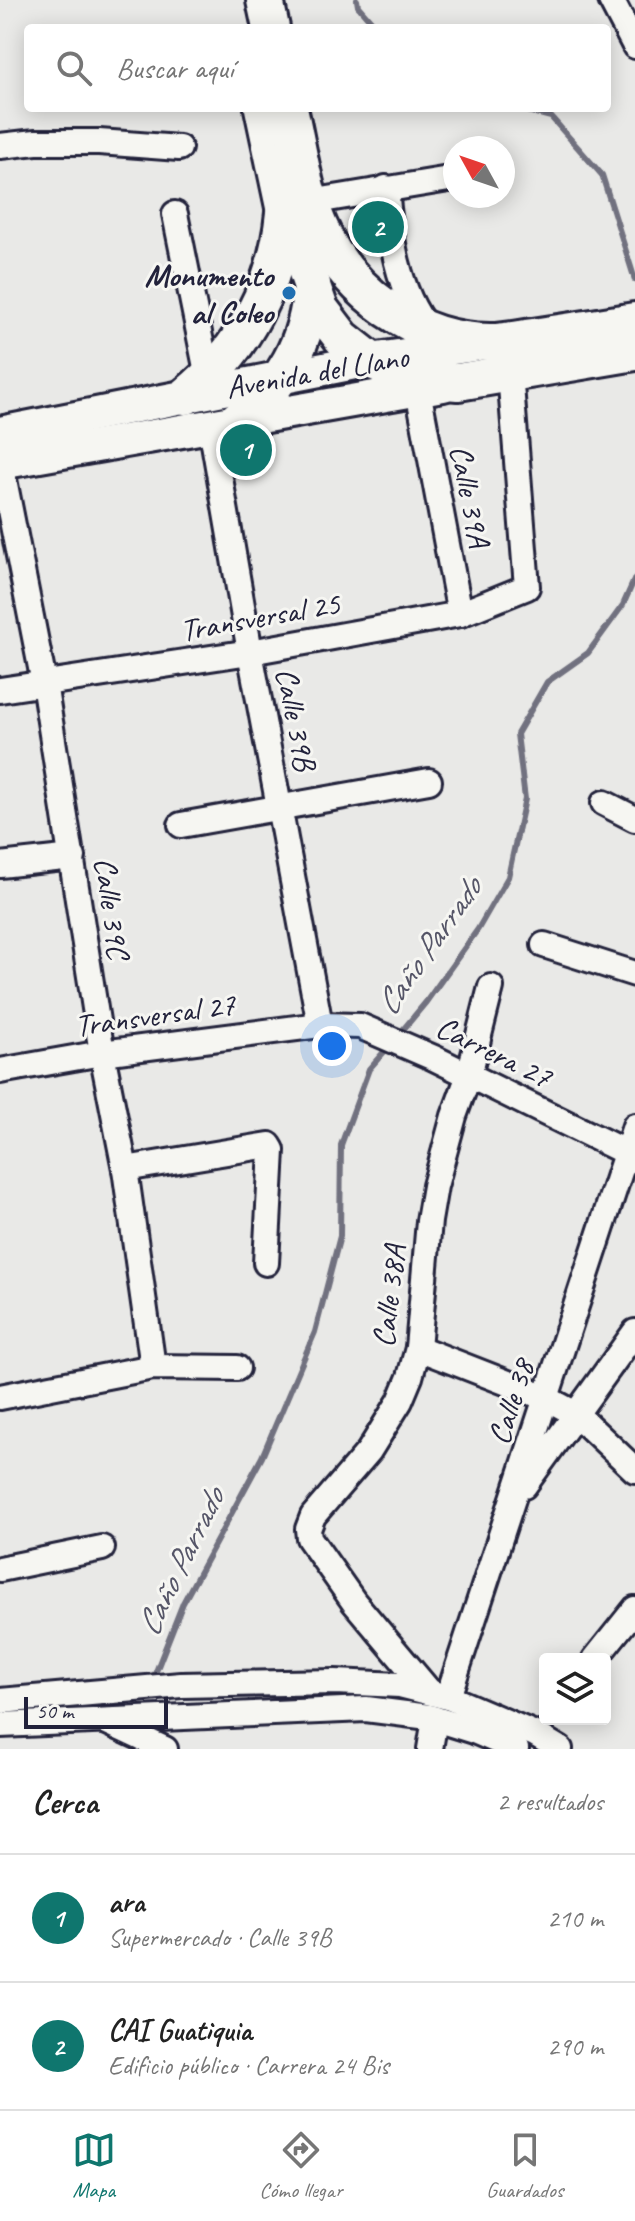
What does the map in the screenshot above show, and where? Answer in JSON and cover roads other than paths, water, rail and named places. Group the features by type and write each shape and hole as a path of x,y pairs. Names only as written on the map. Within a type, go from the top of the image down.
{"highway":[{"path":"241,0 246,24"},
{"path":"265,0 270,24"},
{"path":"264,112 297,205 354,281 389,310 430,331 461,339 502,358"},
{"path":"289,112 297,205 312,285 320,309 355,350 370,360 412,378 458,382"},
{"path":"197,386 236,345 258,309 297,205"},
{"path":"224,423 253,409 281,380 305,330 312,285"},
{"name":"Avenida del Llano","path":"458,382 502,358 585,345 635,321"},
{"name":"Avenida del Llano","path":"585,345 635,352"}],"main road":[{"name":"Avenida del Llano","path":"0,433 197,386 281,380 370,360 502,358"},
{"name":"Avenida del Llano","path":"0,462 458,382"}],"street":[{"path":"611,0 635,46"},
{"path":"0,146 90,142 179,148"},
{"path":"297,205 443,180"},
{"path":"386,188 407,295 416,315 430,331"},
{"path":"175,214 197,386"},
{"name":"Transversal 25","path":"0,690 250,652 460,614 527,587 502,358"},
{"name":"Calle 39A","path":"418,390 460,614"},
{"name":"Calle 39B","path":"224,423 250,652 320,1025"},
{"name":"Calle 39C","path":"0,462 44,683 102,1053 125,1169 153,1367"},
{"path":"181,825 429,781"},
{"path":"604,803 635,819"},
{"path":"0,865 73,857"},
{"path":"544,945 635,974"},
{"name":"Calle 38A","path":"438,1694 336,1578 309,1538 308,1529 313,1516 352,1474 385,1426 400,1401 418,1348 435,1186 469,1075 491,987"},
{"name":"Carrera 27","path":"320,1025 360,1026 434,1058 631,1154"},
{"name":"Transversal 27","path":"0,1071 102,1053 320,1025"},
{"name":"Calle 38","path":"438,1694 511,1505 631,1154 635,1126"},
{"path":"125,1169 267,1144 272,1150 266,1263"},
{"path":"511,1505 635,1332"},
{"path":"418,1348 546,1398 576,1414 635,1470"},
{"path":"0,1397 153,1367 237,1368"},
{"path":"0,1569 102,1548"},
{"path":"600,1653 635,1609"},
{"path":"0,1701 181,1685 335,1682 400,1685 438,1694 533,1734 560,1749"},
{"path":"0,1725 366,1709 398,1711 474,1731 533,1734"},
{"path":"101,1719 165,1749"},
{"path":"430,1749 435,1719"}],"waterway":[{"name":"Caño Parrado","path":"357,0 358,6 374,24"},
{"name":"Caño Parrado","path":"532,112 551,117 602,175 635,280"},
{"name":"Caño Parrado","path":"397,1037 478,929 508,877 525,799 517,734 547,682 588,653 623,605 635,578"},
{"name":"Caño Parrado","path":"155,1674 183,1603 262,1457 315,1332 340,1236 341,1145 369,1069 390,1045"}],"place":[{"name":"CAI Guatiquia","path":"378,227"},
{"name":"Monumento al Coleo","path":"289,293"},
{"name":"ara","path":"246,450"}]}
